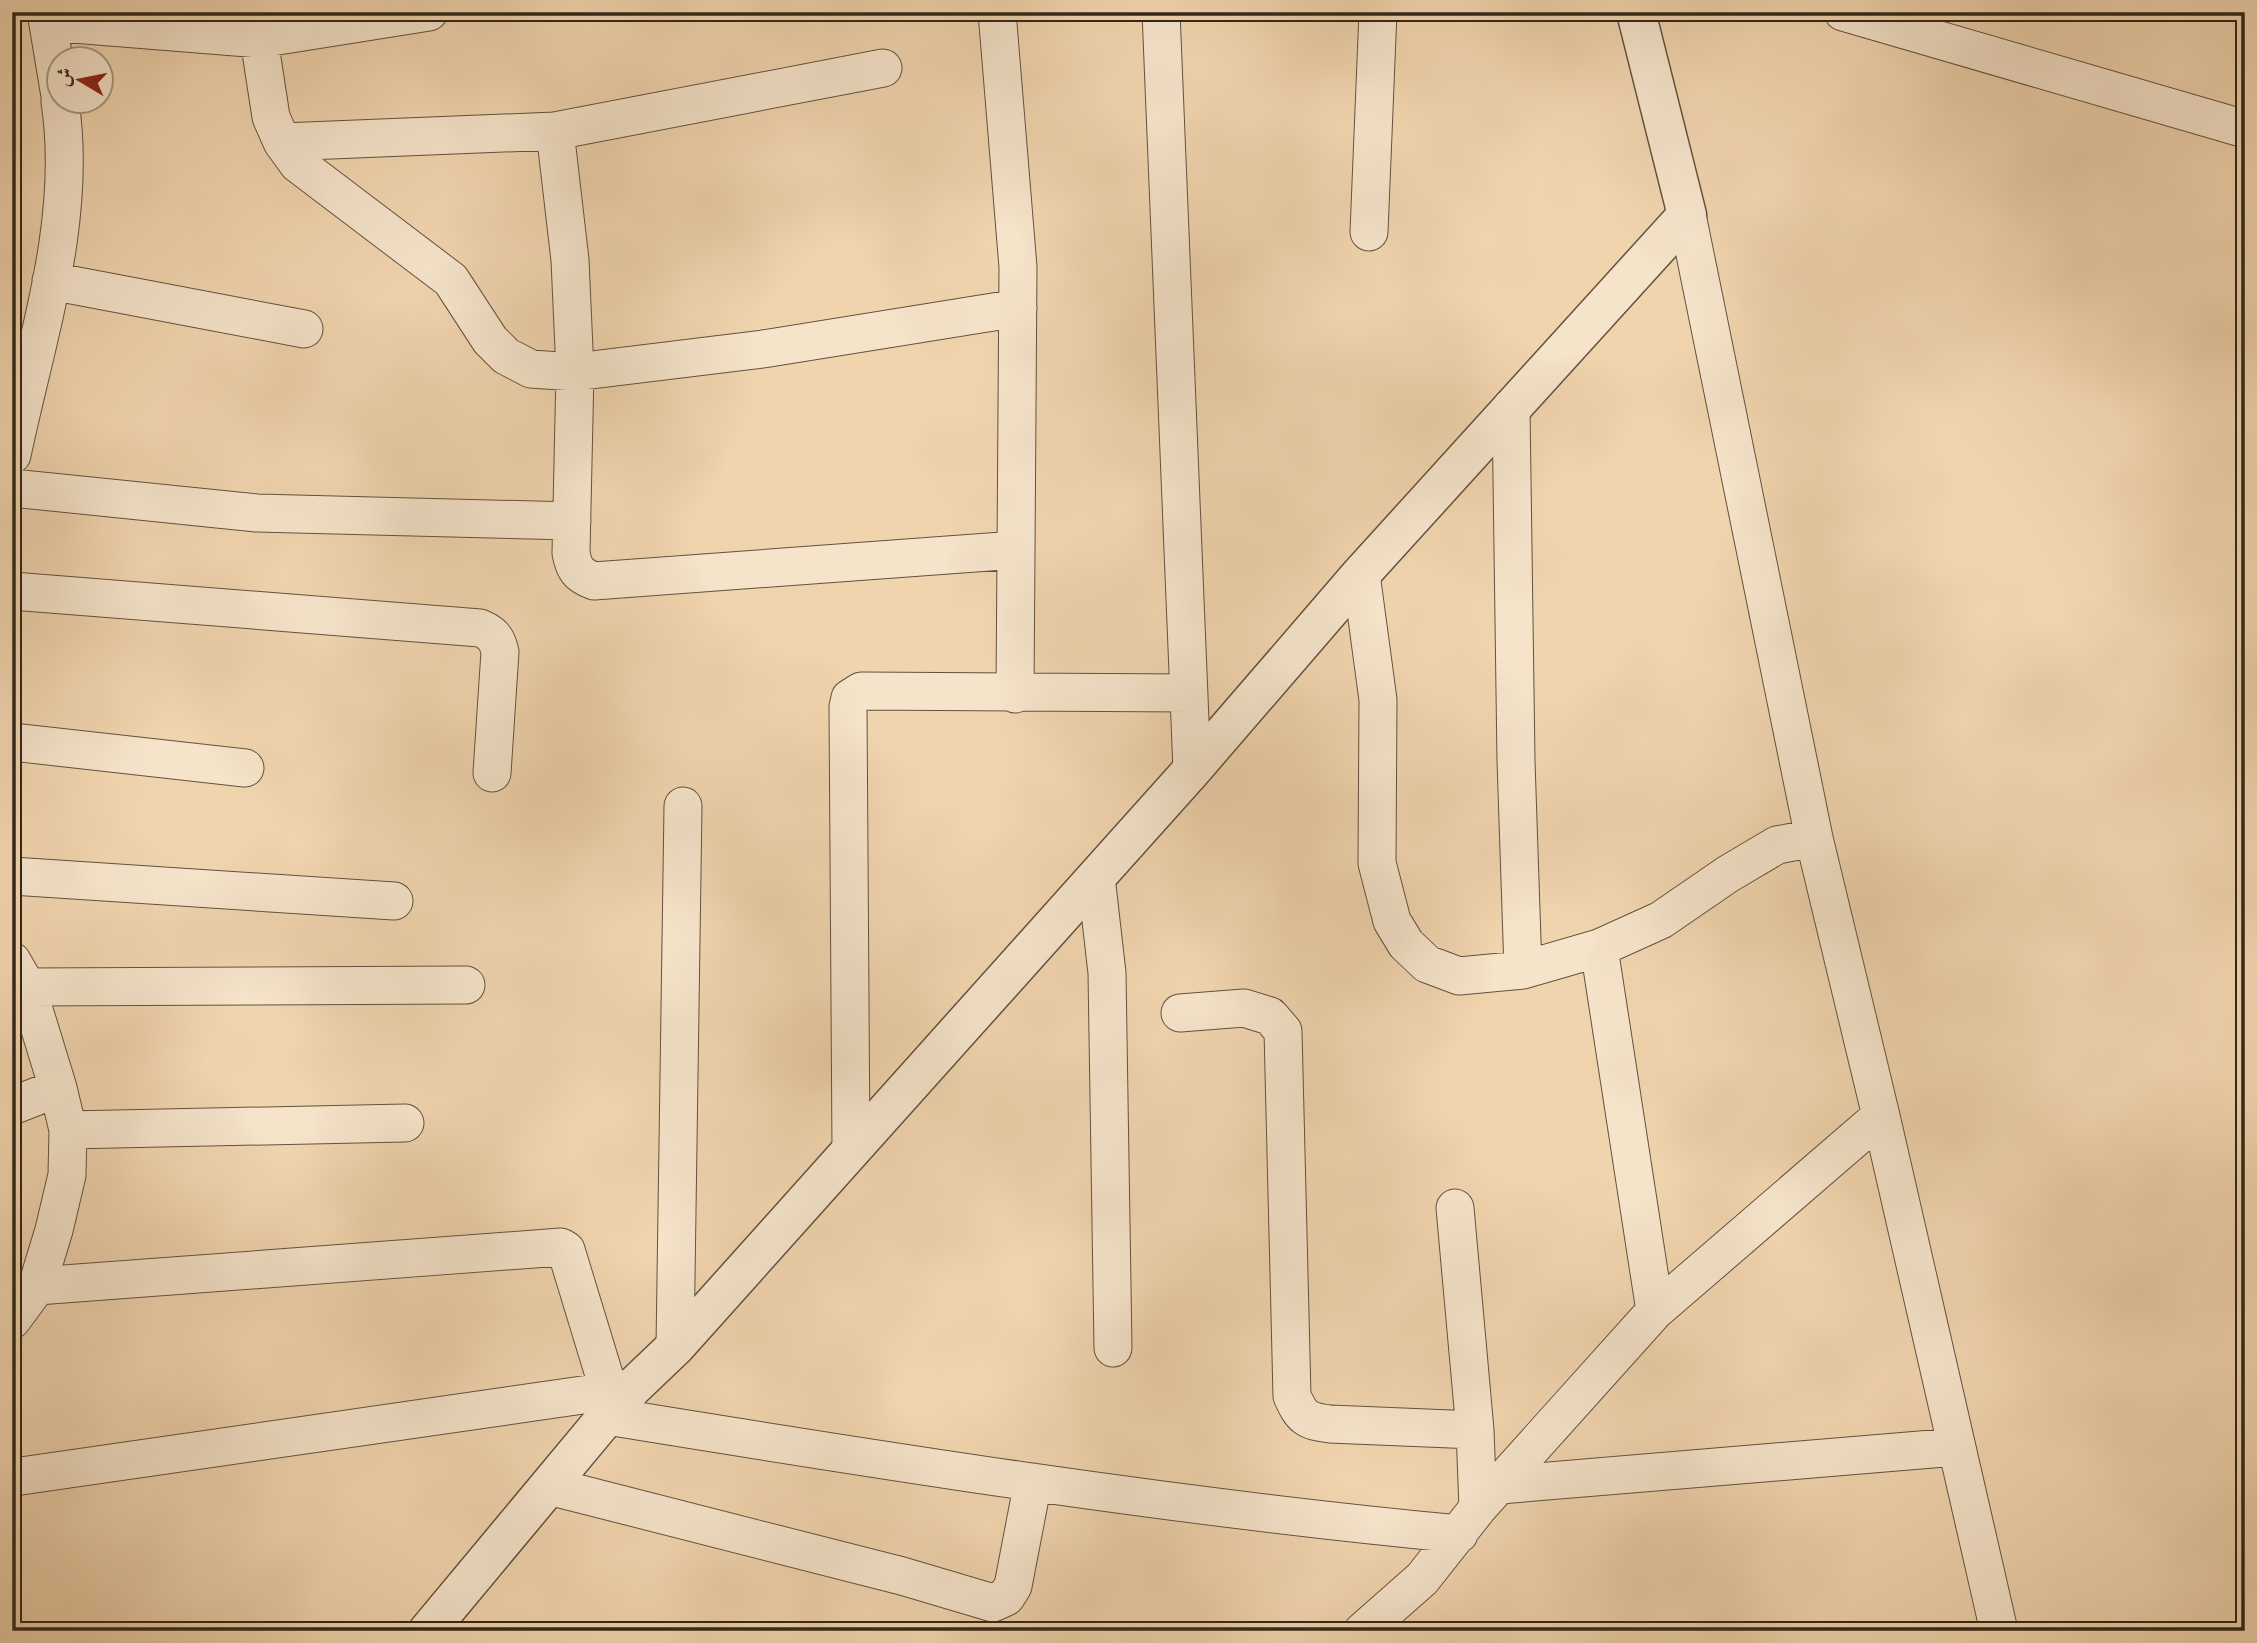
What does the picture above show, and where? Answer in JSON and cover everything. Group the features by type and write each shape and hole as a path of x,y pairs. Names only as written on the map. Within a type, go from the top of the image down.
{"street":[{"path":"52,46 47,17 259,39 429,12"},
{"path":"997,12 1018,267 1014,694"},
{"path":"1161,12 1192,770"},
{"path":"1369,232 1378,12"},
{"path":"1636,12 1687,215 1814,838 1881,1116 1998,1631"},
{"path":"1843,12 2245,129"},
{"path":"259,39 271,117 282,142 298,164 451,279 490,340 506,356 531,369 575,372 763,349 1018,307"},
{"path":"282,142 555,131 883,68"},
{"path":"12,452 51,281 64,188 61,116"},
{"path":"555,131 570,260 575,372 571,553 574,567 582,577 594,580 1016,550"},
{"path":"428,1631 549,1486 616,1398 675,1347 1192,770 1361,574 1687,215"},
{"path":"51,281 304,329"},
{"path":"1511,408 1516,761 1523,970"},
{"path":"12,488 257,513 572,521"},
{"path":"1361,574 1378,700 1377,863 1392,921 1406,944 1427,964 1459,976 1523,970 1598,948 1661,920 1728,874 1777,845 1814,838"},
{"path":"12,591 480,628 491,632 498,640 500,652 492,773"},
{"path":"852,1150 850,698 861,691 1189,694"},
{"path":"12,741 246,768"},
{"path":"675,1347 682,806"},
{"path":"12,876 394,901"},
{"path":"1096,877 1107,973 1113,1348"},
{"path":"1598,948 1655,1311"},
{"path":"12,1320 37,1286 67,1175 68,1130 58,1088 20,974 466,985"},
{"path":"1180,1013 1244,1008 1270,1017 1283,1031 1292,1396 1298,1411 1310,1421 1320,1423 1475,1430"},
{"path":"12,1106 58,1088"},
{"path":"1363,1631 1422,1579 1479,1509 1655,1311 1881,1116"},
{"path":"68,1130 405,1123"},
{"path":"1455,1208 1475,1430 1479,1509"},
{"path":"37,1286 558,1246 566,1250 616,1398"},
{"path":"12,1474 21,1475 616,1398 1033,1482 1350,1523 1479,1509 1956,1447"},
{"path":"549,1486 902,1576 993,1603 1006,1597 1013,1586 1033,1482"}]}
